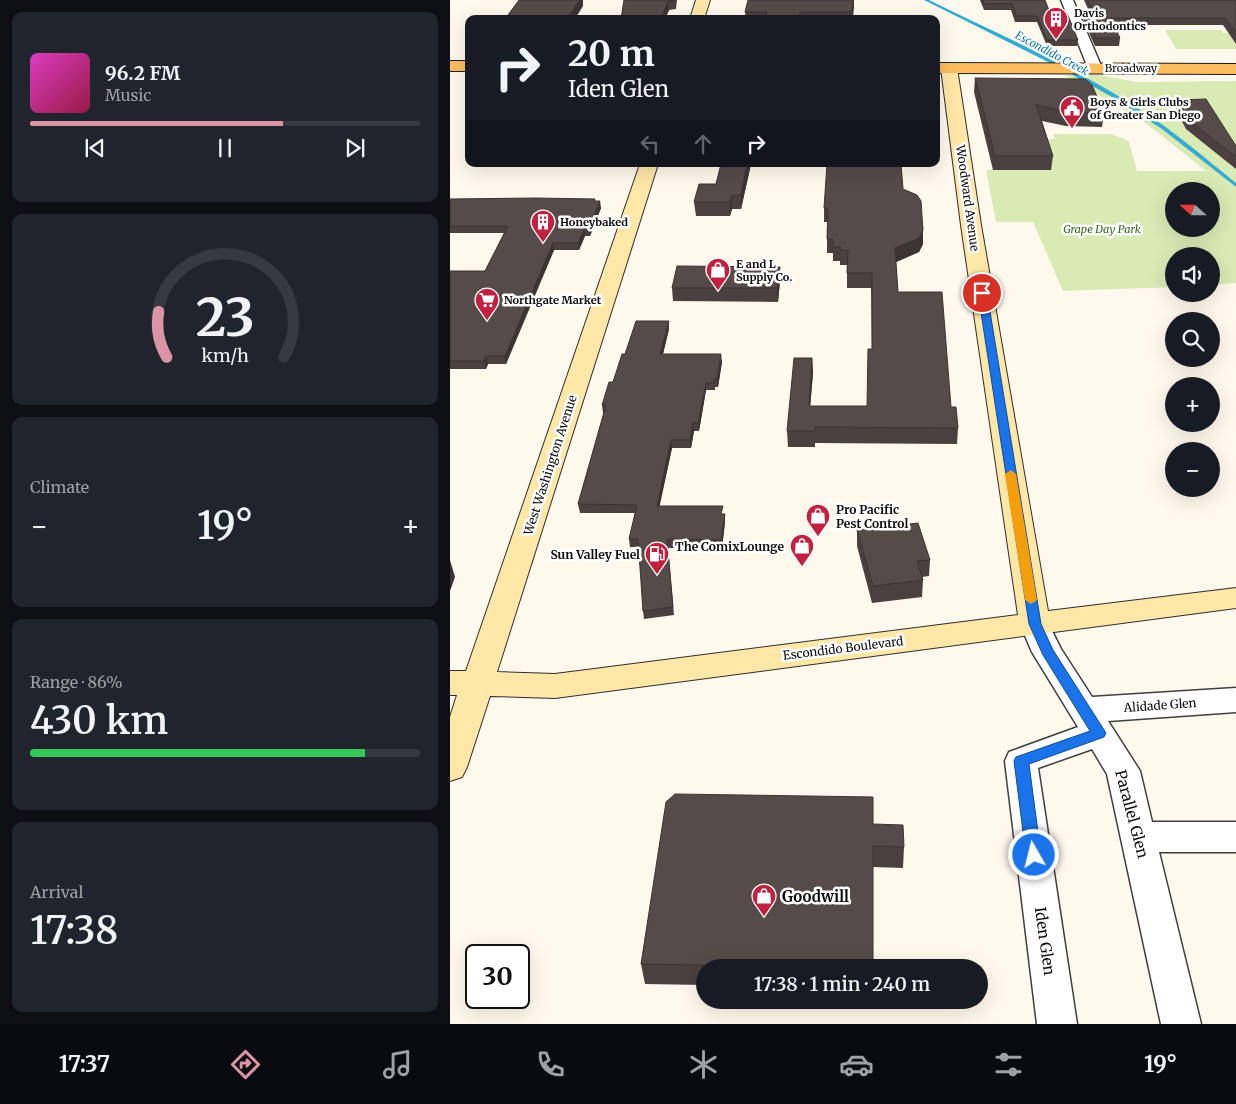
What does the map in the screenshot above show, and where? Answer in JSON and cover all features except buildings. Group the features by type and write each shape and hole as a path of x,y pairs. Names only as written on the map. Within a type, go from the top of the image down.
{"main road":[{"path":"698,15 703,0"},
{"path":"450,66 465,66"},
{"name":"Broadway","path":"942,68 1236,68"},
{"name":"Woodward Avenue","path":"942,68 971,225 1035,624"},
{"name":"West Washington Avenue","path":"450,767 464,683 648,167"},
{"name":"Escondido Boulevard","path":"464,683 555,686 1236,598"}],"street":[{"path":"1068,0 1095,68"},
{"name":"Parallel Glen","path":"1035,624 1047,652 1123,771 1181,1024"},
{"name":"Alidade Glen","path":"1091,722 1236,700"},
{"name":"Iden Glen","path":"1057,1024 1021,761 1091,722"},
{"path":"1139,837 1236,837"}],"green space":[{"path":"1165,30 1221,30 1223,33 1229,33 1236,44 1236,49 1176,49"},
{"name":"Grape Day Park","path":"1064,75 1099,75 1136,82 1236,81 1236,283 1220,284 1220,247 1165,247 1165,287 1063,291 1033,222 996,222 986,170 1051,170 1043,139 1055,139 1053,134 1110,134 1129,142 1137,171 1206,171 1147,124"}],"waterway":[{"name":"Escondido Creek","path":"926,0 1007,39 1114,96 1164,128 1236,185"}],"slow traffic":[{"path":"1011,474 1031,600"}],"place":[{"name":"Davis Orthodontics","path":"1056,40"},
{"name":"Boys & Girls Clubs of Greater San Diego","path":"1072,129"},
{"name":"Honeybaked","path":"543,243"},
{"name":"E and L Supply Co.","path":"718,291"},
{"name":"Northgate Market","path":"487,321"},
{"name":"Pro Pacific Pest Control","path":"818,537"},
{"name":"The ComixLounge","path":"802,567"},
{"name":"Sun Valley Fuel","path":"657,575"},
{"name":"Goodwill","path":"764,917"}],"route":[{"path":"982,293 1035,624 1047,652 1099,733 1021,761 1034,855"}]}
